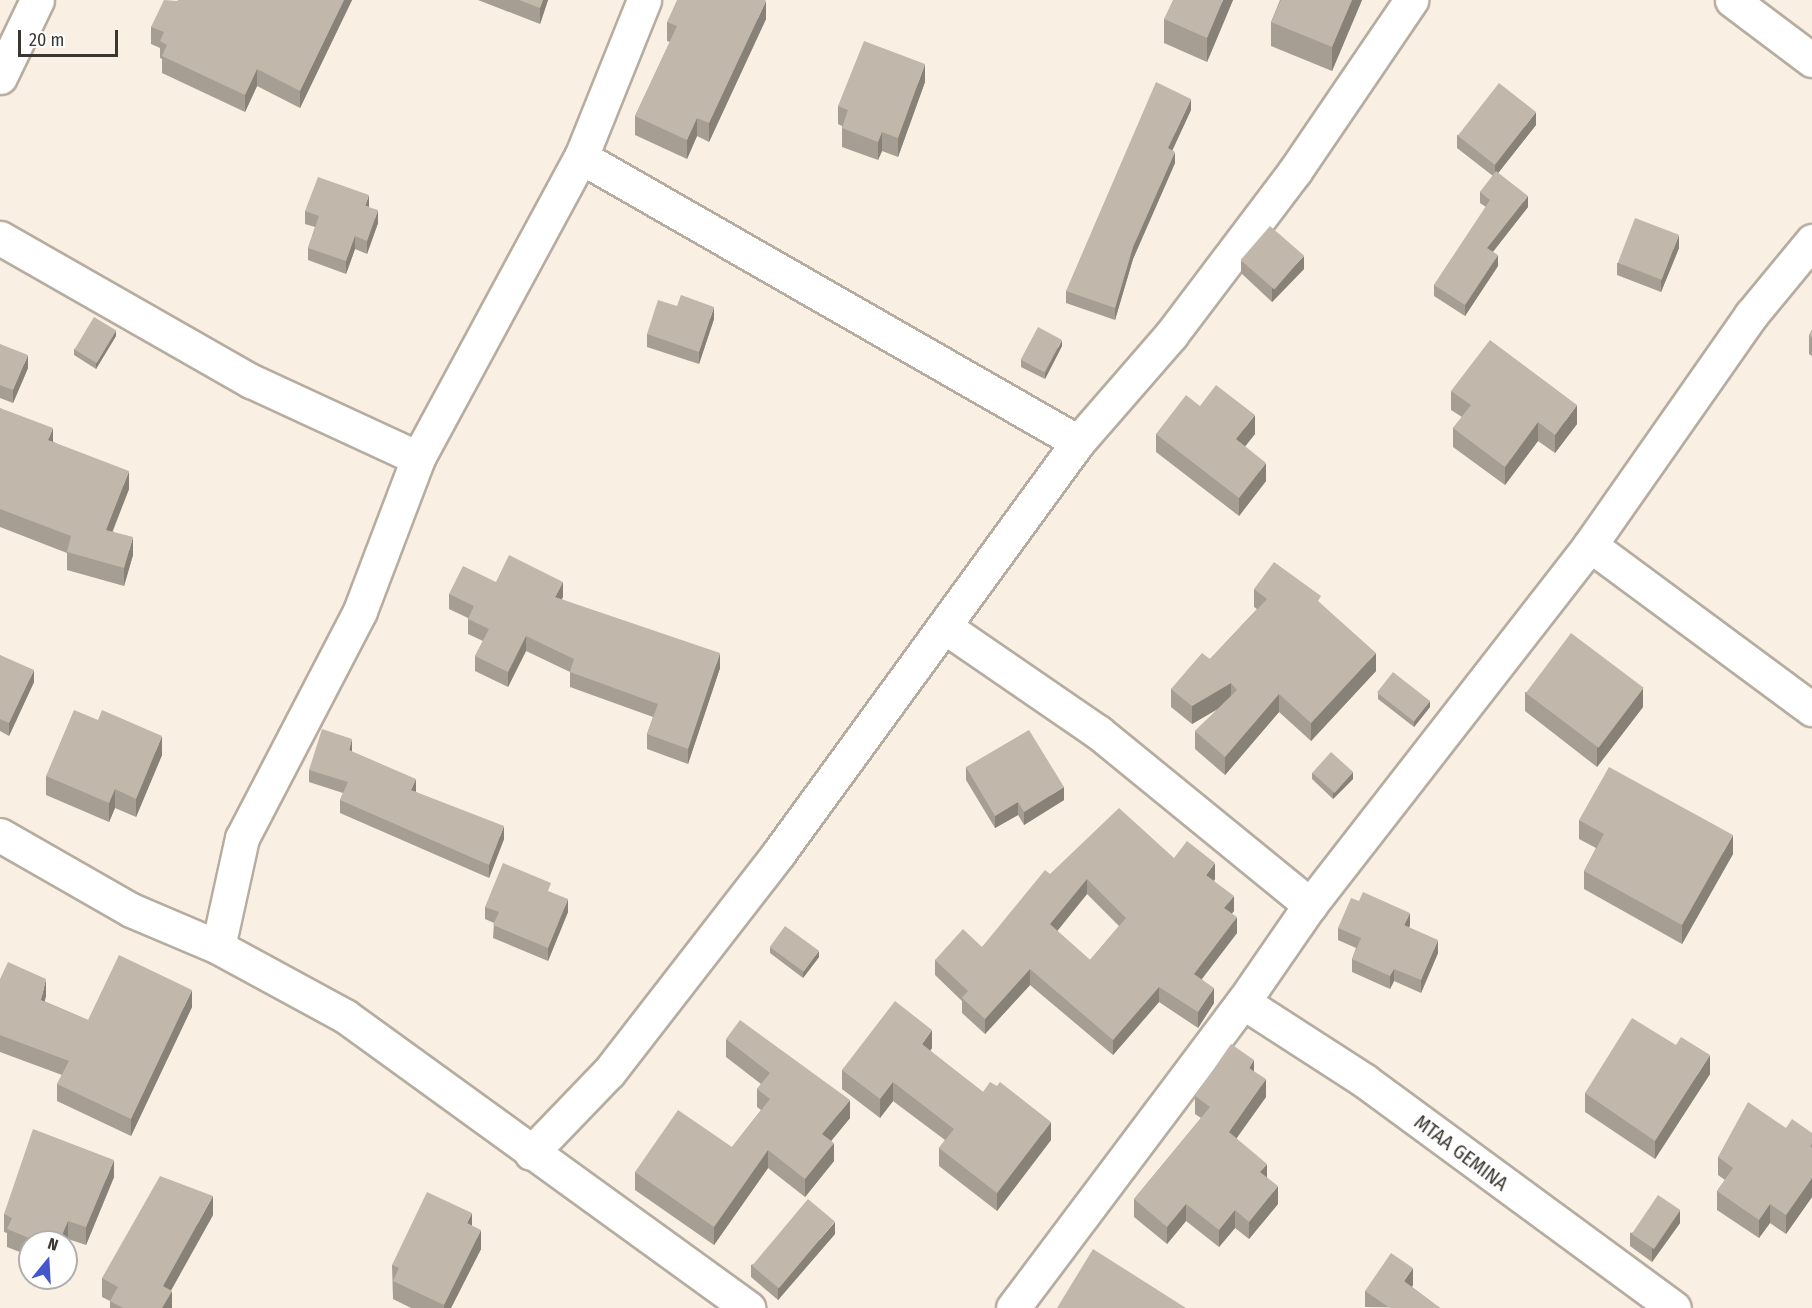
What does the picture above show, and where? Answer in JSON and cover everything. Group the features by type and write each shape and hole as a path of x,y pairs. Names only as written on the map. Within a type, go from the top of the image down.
{"street":[{"path":"0,76 37,0"},
{"path":"218,947 242,838 360,611 417,458 581,157 644,0"},
{"path":"531,1152 609,1072 945,627 1078,442 1192,308 1295,171 1411,0"},
{"path":"1732,0 1812,60"},
{"path":"581,157 1078,442"},
{"path":"0,238 251,381 417,458"},
{"path":"1013,1308 1243,1002 1310,905 1590,545 1751,315 1812,241"},
{"path":"1590,545 1812,709"},
{"path":"945,627 1098,732 1310,905"},
{"path":"0,835 131,910 218,947 345,1016 748,1308"},
{"name":"MTAA GEMINA","path":"1243,1002 1365,1081 1674,1308"}],"building":[{"path":"164,0 344,0 300,91 257,69 245,95 162,56 167,45 160,41 164,32 151,27"},
{"path":"519,0 543,0 540,8"},
{"path":"677,0 766,1 709,123 697,118 687,140 635,116 677,26 667,22"},
{"path":"1173,0 1223,0 1207,38 1164,19"},
{"path":"1281,0 1352,0 1332,47 1271,22"},
{"path":"864,41 925,64 898,138 882,132 878,142 842,128 848,110 838,106"},
{"path":"1156,82 1191,99 1168,148 1175,152 1133,247 1115,308 1066,291"},
{"path":"1499,83 1536,112 1495,165 1458,136"},
{"path":"1496,171 1528,196 1487,248 1498,255 1465,305 1434,285 1490,200 1480,192"},
{"path":"318,177 369,195 365,206 378,210 367,241 355,236 346,261 308,248 319,216 305,211"},
{"path":"1635,218 1679,235 1662,280 1618,263"},
{"path":"1270,226 1304,256 1274,289 1240,260"},
{"path":"681,295 714,307 699,352 647,334 658,300 677,306"},
{"path":"94,317 116,330 97,363 74,350"},
{"path":"1038,327 1062,340 1044,372 1021,360"},
{"path":"1490,340 1577,405 1555,435 1538,422 1505,467 1453,428 1471,405 1451,391"},
{"path":"0,344 28,355 13,390 0,385"},
{"path":"1216,385 1255,415 1236,439 1266,463 1239,498 1156,434 1186,395 1200,406"},
{"path":"0,408 53,428 48,440 129,471 106,530 133,537 124,568 67,552 71,536 0,509"},
{"path":"509,555 563,582 555,597 720,653 688,749 647,734 658,704 570,672 574,659 526,636 508,672 475,656 489,629 468,619 474,606 449,594 463,566 496,582"},
{"path":"1274,562 1321,596 1318,601 1376,653 1311,723 1279,694 1225,757 1195,731 1237,690 1231,683 1192,706 1171,689 1202,653 1210,659 1267,599 1254,589"},
{"path":"1571,633 1644,688 1599,748 1526,693"},
{"path":"0,655 34,670 9,723 0,719"},
{"path":"1393,672 1430,701 1414,721 1377,692"},
{"path":"74,710 98,720 102,710 162,736 136,799 115,789 109,803 46,776"},
{"path":"322,729 352,739 349,750 416,779 411,790 504,826 489,865 340,800 348,782 309,770"},
{"path":"1029,730 1064,787 1024,812 1018,802 995,816 966,767"},
{"path":"1331,752 1353,772 1335,793 1312,773"},
{"path":"1609,767 1733,835 1682,925 1584,871 1604,834 1579,820"},
{"path":"1119,808 1174,858 1187,841 1215,863 1206,875 1234,896 1224,908 1237,917 1194,974 1214,988 1198,1012 1159,987 1113,1040 1030,969 985,1019 962,998 968,991 935,960 963,929 982,947 1045,870 1050,874","holes":["1087,879 1126,918 1090,960 1050,924"]},
{"path":"503,863 551,883 548,891 568,899 548,948 493,925 499,912 485,907"},
{"path":"1363,892 1410,913 1404,925 1438,940 1421,980 1394,969 1390,976 1352,959 1361,938 1338,928 1351,898 1359,901"},
{"path":"785,926 819,951 804,972 770,947"},
{"path":"119,955 192,990 131,1119 57,1084 69,1061 0,1035 0,979 8,962 46,979 41,1000 88,1020"},
{"path":"895,1001 932,1030 922,1044 983,1092 990,1082 997,1086 1000,1082 1051,1122 997,1193 939,1148 954,1129 893,1082 880,1099 842,1070"},
{"path":"1632,1018 1676,1045 1681,1037 1710,1055 1655,1141 1585,1093"},
{"path":"740,1020 850,1100 822,1134 834,1143 805,1179 768,1150 714,1227 635,1172 678,1110 732,1147 770,1099 757,1089 770,1073 726,1039"},
{"path":"1231,1044 1254,1060 1249,1068 1266,1079 1229,1132 1267,1164 1260,1172 1278,1186 1249,1222 1235,1210 1219,1230 1186,1204 1167,1227 1134,1199 1210,1107 1195,1096"},
{"path":"1748,1102 1786,1128 1792,1119 1812,1133 1810,1146 1812,1148 1812,1178 1786,1215 1770,1204 1759,1220 1717,1191 1733,1168 1718,1157"},
{"path":"33,1129 114,1160 86,1227 68,1221 64,1230 18,1230 18,1233 7,1229 12,1218 4,1214"},
{"path":"160,1176 213,1196 163,1286 172,1291 162,1308 123,1308 110,1301 118,1287 102,1278"},
{"path":"427,1192 472,1213 467,1223 481,1230 444,1305 393,1281 399,1268 392,1265"},
{"path":"1658,1195 1680,1210 1654,1249 1632,1234"},
{"path":"808,1199 835,1221 779,1288 752,1266"},
{"path":"1093,1249 1186,1308 1057,1308"},
{"path":"1391,1253 1413,1268 1404,1281 1440,1308 1390,1308 1365,1291"}]}
